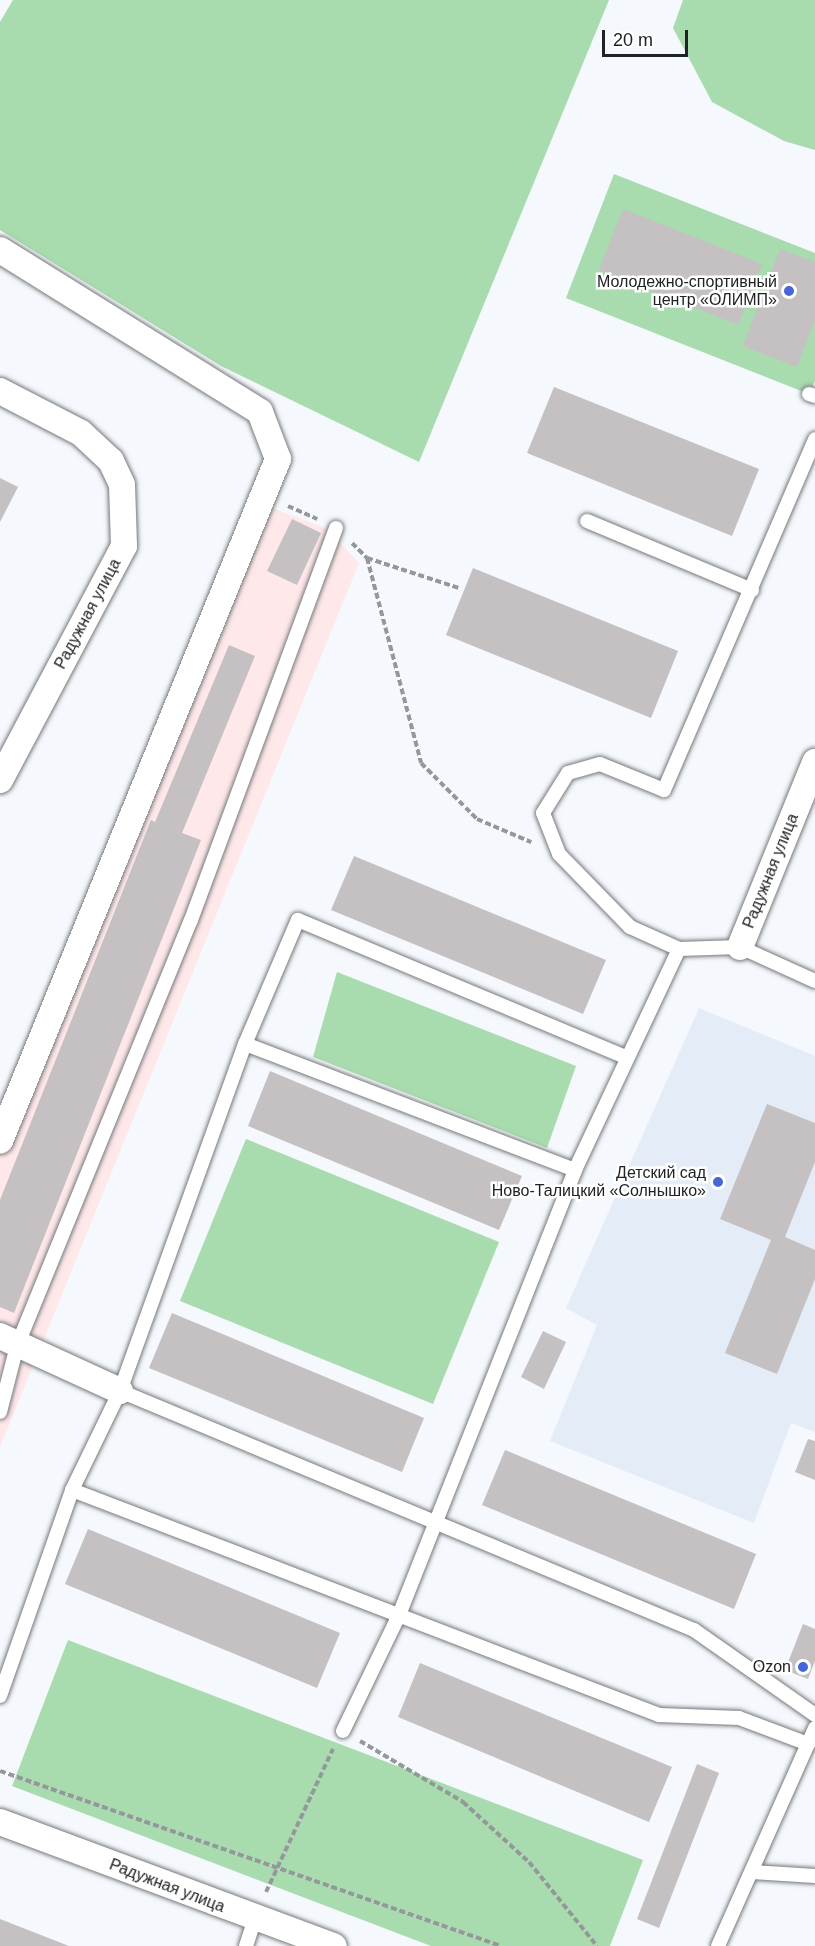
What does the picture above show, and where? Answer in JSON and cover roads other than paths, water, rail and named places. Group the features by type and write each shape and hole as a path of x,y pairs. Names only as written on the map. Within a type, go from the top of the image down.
{"street":[{"path":"0,250 260,412 279,459 267,496 0,1141"},
{"name":"Радужная улица","path":"0,391 81,434 111,461 122,485 124,546 0,780"},
{"name":"Радужная улица","path":"740,947 815,762"},
{"path":"9,1341 120,1390"},
{"name":"Радужная улица","path":"0,1822 255,1919 334,1946"}],"lane":[{"path":"815,439 812,456 664,790 600,764 568,773 543,813 559,854 630,927 679,949 740,947 815,981"},
{"path":"587,522 752,590"},
{"path":"0,1412 9,1341 191,920 336,528"},
{"path":"0,1696 72,1490 120,1390 245,1044 298,920 626,1057"},
{"path":"343,1731 399,1614 575,1170 626,1057 679,949"},
{"path":"245,1044 575,1170"},
{"path":"120,1390 694,1630 815,1714"},
{"path":"72,1490 659,1715 739,1718 808,1744"},
{"path":"718,1946 815,1728"},
{"path":"752,1872 815,1876"},
{"path":"246,1946 255,1919"}],"place":[{"name":"Молодежно-спортивный центр «ОЛИМП»","path":"789,291"},
{"name":"Детский сад Ново-Талицкий «Солнышко»","path":"718,1182"},
{"name":"Ozon","path":"803,1667"}]}
